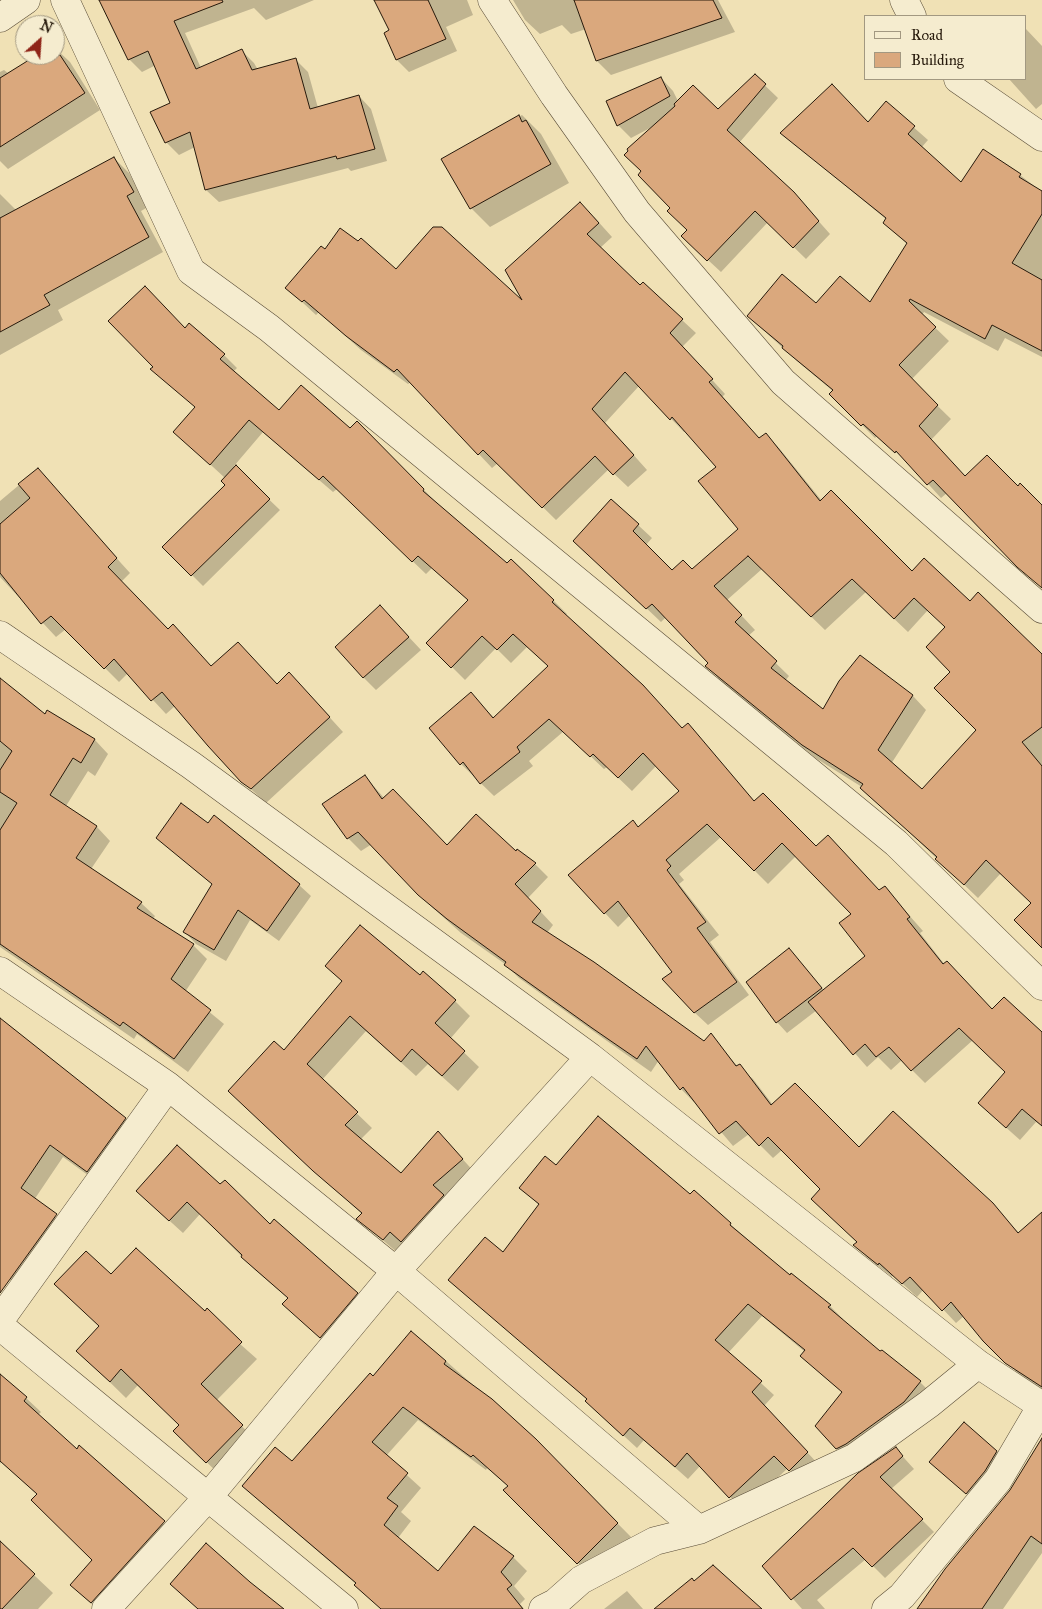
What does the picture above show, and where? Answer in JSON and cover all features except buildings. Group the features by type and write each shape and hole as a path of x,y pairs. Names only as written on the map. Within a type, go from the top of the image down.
{"street":[{"path":"0,18 26,0"},
{"path":"64,0 191,271 269,328 896,843 1042,986"},
{"path":"492,0 554,95 636,212 783,382 1042,609"},
{"path":"904,0 912,15"},
{"path":"959,80 1042,137"},
{"path":"0,636 190,765 590,1057 978,1364 1042,1406 998,1480 902,1596 886,1609"},
{"path":"0,971 168,1086 396,1272 699,1530"},
{"path":"106,1609 208,1497 396,1272 590,1057"},
{"path":"0,1320 168,1086"},
{"path":"0,1326 344,1609"},
{"path":"543,1609 555,1603 581,1580 647,1545 699,1530 854,1458 929,1404 978,1364"}]}
